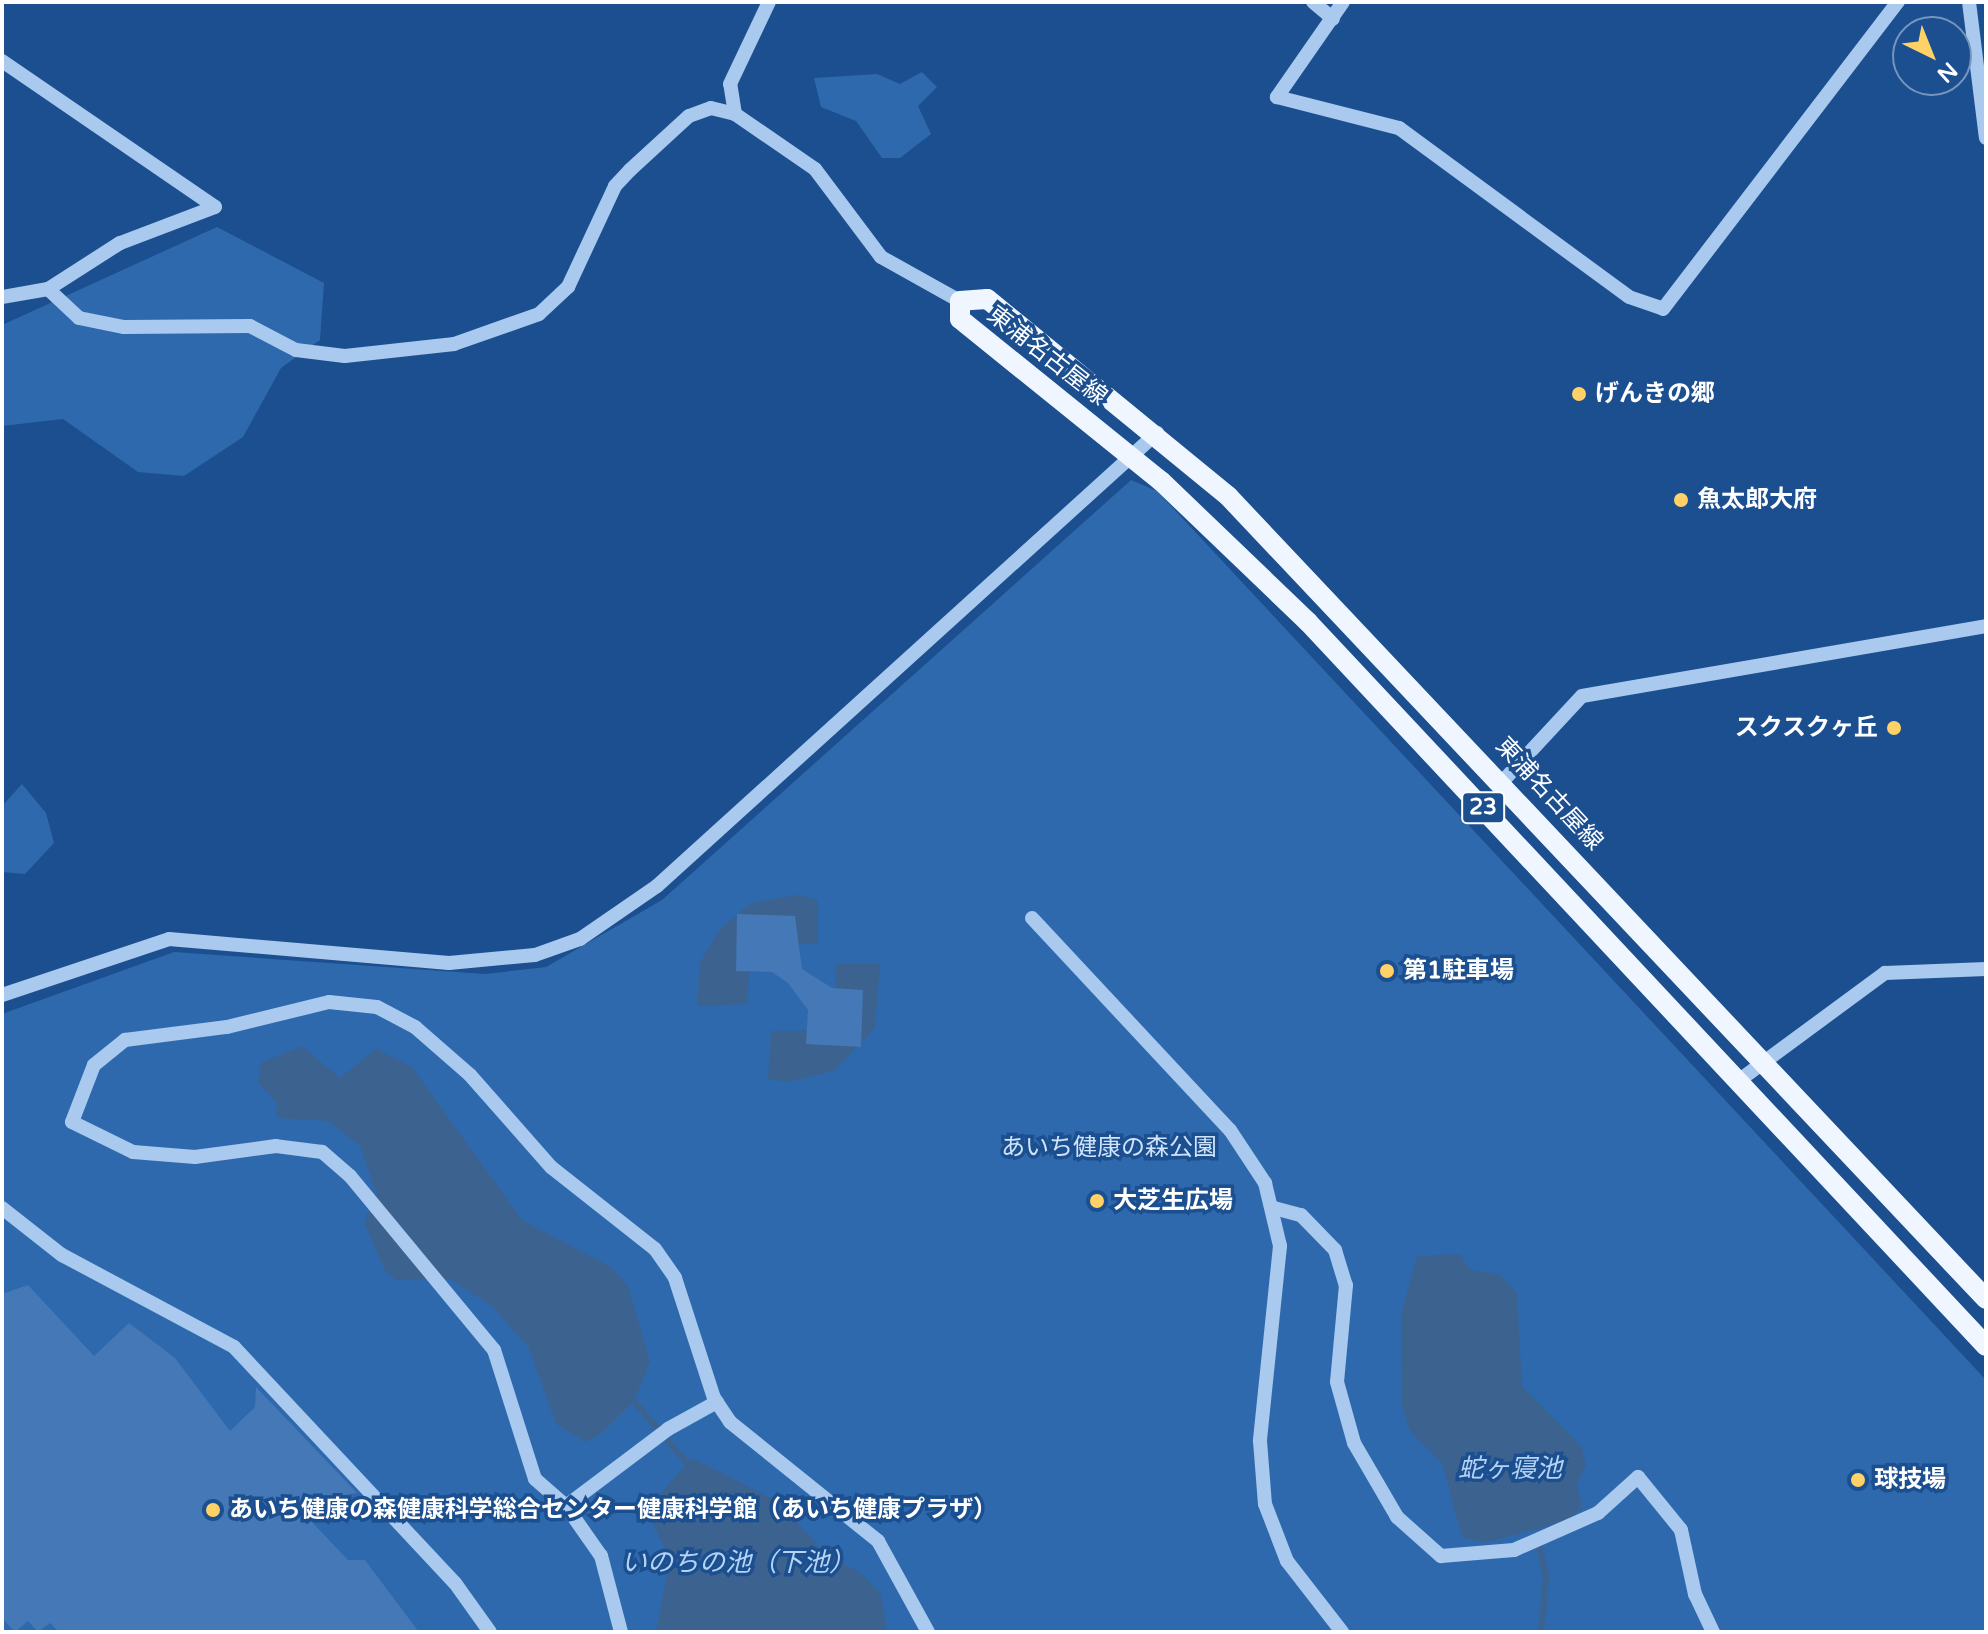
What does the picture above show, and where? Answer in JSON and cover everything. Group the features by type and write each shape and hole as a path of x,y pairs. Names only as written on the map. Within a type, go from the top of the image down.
{"main road":[{"name":"東浦名古屋線","path":"1986,1299 1288,555 1157,433 987,299 960,301 960,319 1131,456 1308,622 1986,1346"}],"street":[{"path":"735,114 730,84 769,2"},
{"path":"1313,2 1333,19"},
{"path":"1343,2 1277,97 1399,128 1629,297 1663,309 1898,2"},
{"path":"1969,2 1986,138"},
{"path":"2,61 215,207 120,243 48,289 2,297"},
{"path":"48,289 79,318 124,327 250,326 296,350 327,355 454,344 558,301 630,170 689,116 711,108 735,114 815,169 881,257 960,301"},
{"path":"2,995 169,939 449,963 535,955 580,939 657,886 1157,433"},
{"path":"1502,782 1582,696 1986,626"},
{"path":"1032,918 1230,1130 1274,1208 1280,1246 1260,1473 1287,1561 1342,1632"},
{"path":"1737,1082 1885,973 1986,969"},
{"path":"621,1632 601,1556 566,1506 535,1479 494,1350 430,1281 371,1200 322,1152 276,1146 195,1157 133,1152 72,1122 78,1094 94,1065 125,1040 227,1027 329,1002 377,1007 442,1048 551,1167 655,1249 685,1303 717,1402 756,1446 878,1541 928,1632"},
{"path":"2,1208 62,1255 234,1347 455,1583 490,1632"},
{"path":"1274,1208 1301,1215 1335,1250 1346,1285 1337,1382 1354,1443 1397,1517 1441,1556 1514,1550 1598,1513 1638,1477 1681,1530 1695,1594 1713,1632"},
{"path":"566,1506 668,1429 717,1402"}],"green space":[{"path":"922,72 937,87 918,106 931,134 900,158 882,158 856,121 821,107 814,78 877,74 900,84"},
{"path":"217,227 324,283 320,340 281,368 243,437 184,476 138,472 63,419 2,426 2,325"},
{"name":"あいち健康の森公園","path":"1131,480 1157,491 1986,1380 1986,1632 2,1632 2,1014 174,952 485,974 546,967 662,900"},
{"path":"22,784 46,813 54,843 25,874 2,872 2,806"}],"water":[{"path":"797,895 818,900 818,944 751,944 747,1004 697,1006 700,963 719,930 751,903"},
{"path":"836,964 880,964 875,1028 834,1071 789,1082 768,1079 771,1031 834,1030"},
{"path":"302,1046 340,1078 376,1049 412,1067 522,1220 611,1267 628,1285 650,1362 634,1401 603,1432 586,1442 556,1424 529,1348 492,1306 450,1279 396,1280 385,1270 364,1222 377,1195 360,1146 328,1121 277,1118 276,1102 258,1082 261,1063"},
{"name":"蛇ヶ寝池","path":"1460,1254 1470,1270 1499,1274 1517,1293 1522,1386 1582,1447 1586,1466 1577,1483 1582,1508 1566,1521 1485,1543 1462,1537 1442,1463 1410,1431 1402,1407 1401,1315 1417,1256"},
{"name":"いのちの池（下池）","path":"692,1458 777,1501 823,1551 863,1575 881,1594 887,1632 656,1632 670,1559 650,1518 652,1503"}],"building":[{"path":"737,914 795,916 802,969 832,988 863,990 861,1047 806,1044 808,1010 788,983 772,972 736,971"},
{"path":"28,1285 94,1356 129,1323 175,1358 230,1431 255,1407 256,1387 357,1493 338,1496 311,1521 348,1560 365,1560 419,1632 59,1632 50,1623 38,1632 28,1621 15,1632 2,1618 2,1294"}],"waterway":[{"path":"634,1401 686,1462"},
{"path":"1538,1541 1546,1577 1541,1632"}],"place":[{"name":"げんきの郷","path":"1579,394"},
{"name":"魚太郎大府","path":"1681,500"},
{"name":"スクスクヶ丘","path":"1894,728"},
{"name":"第1駐車場","path":"1387,971"},
{"name":"大芝生広場","path":"1097,1201"},
{"name":"球技場","path":"1858,1480"},
{"name":"あいち健康の森健康科学総合センター健康科学館（あいち健康プラザ）","path":"213,1510"}]}
